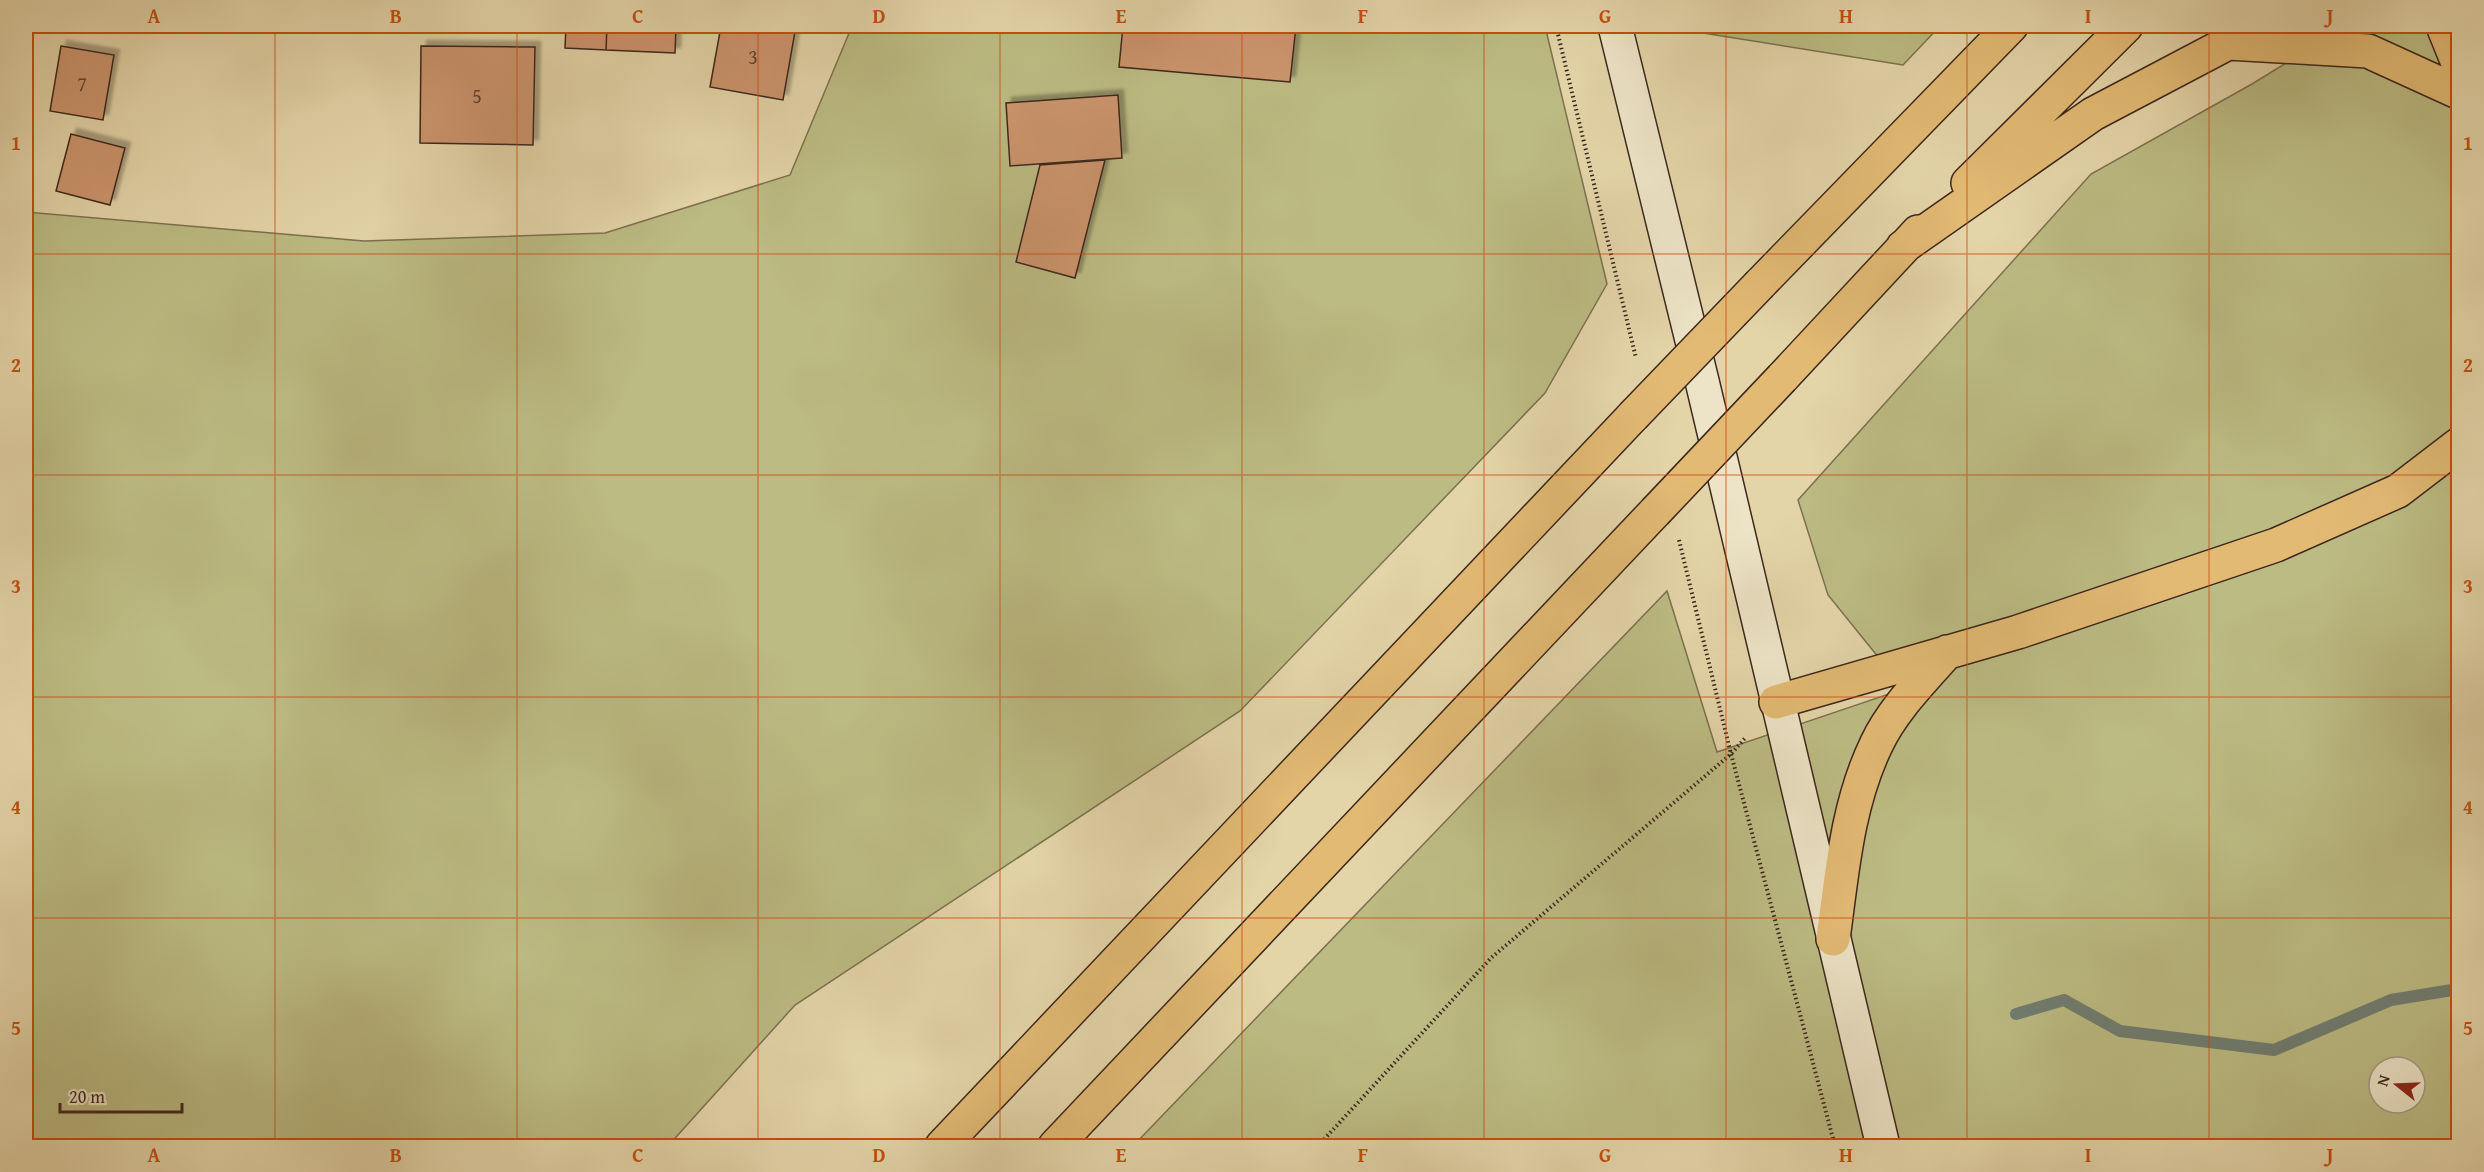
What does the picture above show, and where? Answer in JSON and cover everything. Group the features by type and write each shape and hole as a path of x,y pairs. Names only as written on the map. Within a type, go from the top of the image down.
{"highway":[{"path":"1055,1146 1667,523 1782,378 1904,247 2126,26"},
{"path":"2443,26 2458,63"},
{"path":"942,1146 1633,416 2007,28"},
{"path":"1904,247 2093,114 2228,42 2368,51 2458,92"},
{"path":"1776,702 2018,632 2276,545 2398,490 2458,445"},
{"path":"1833,939 1851,815 1877,742 1904,701 1947,652"}],"main road":[{"path":"1615,26 1702,381 1776,702 1883,1146"}],"path":[{"path":"1556,26 1636,361"},
{"path":"1667,523 1835,1146"},
{"path":"1318,1146 1491,958 1731,754 1776,702"}],"shaded area":[{"path":"852,26 1545,26 1607,284 1545,393 1240,711 795,1005 668,1146 26,1146 26,212 364,241 605,233 790,175"},
{"path":"1690,26 1940,26 1903,65 1691,31"},
{"path":"2346,26 2458,26 2458,1146 1133,1146 1667,591 1717,752 1904,689 1828,595 1798,500 2091,174 2252,84"}],"building":[{"path":"566,26 607,26 606,50 565,48"},
{"path":"607,26 676,26 675,53 606,50"},
{"path":"721,26 796,26 783,100 710,87"},
{"path":"1123,26 1296,26 1290,82 1119,67"},
{"path":"61,46 114,55 103,120 50,111"},
{"path":"421,46 535,47 533,145 420,143"},
{"path":"1118,95 1122,158 1010,166 1006,103"},
{"path":"71,134 125,148 110,205 56,191"},
{"path":"1105,160 1075,278 1016,262 1040,165"}],"waterway":[{"path":"2016,1014 2064,1000 2120,1031 2274,1050 2391,1000 2458,989"}]}
